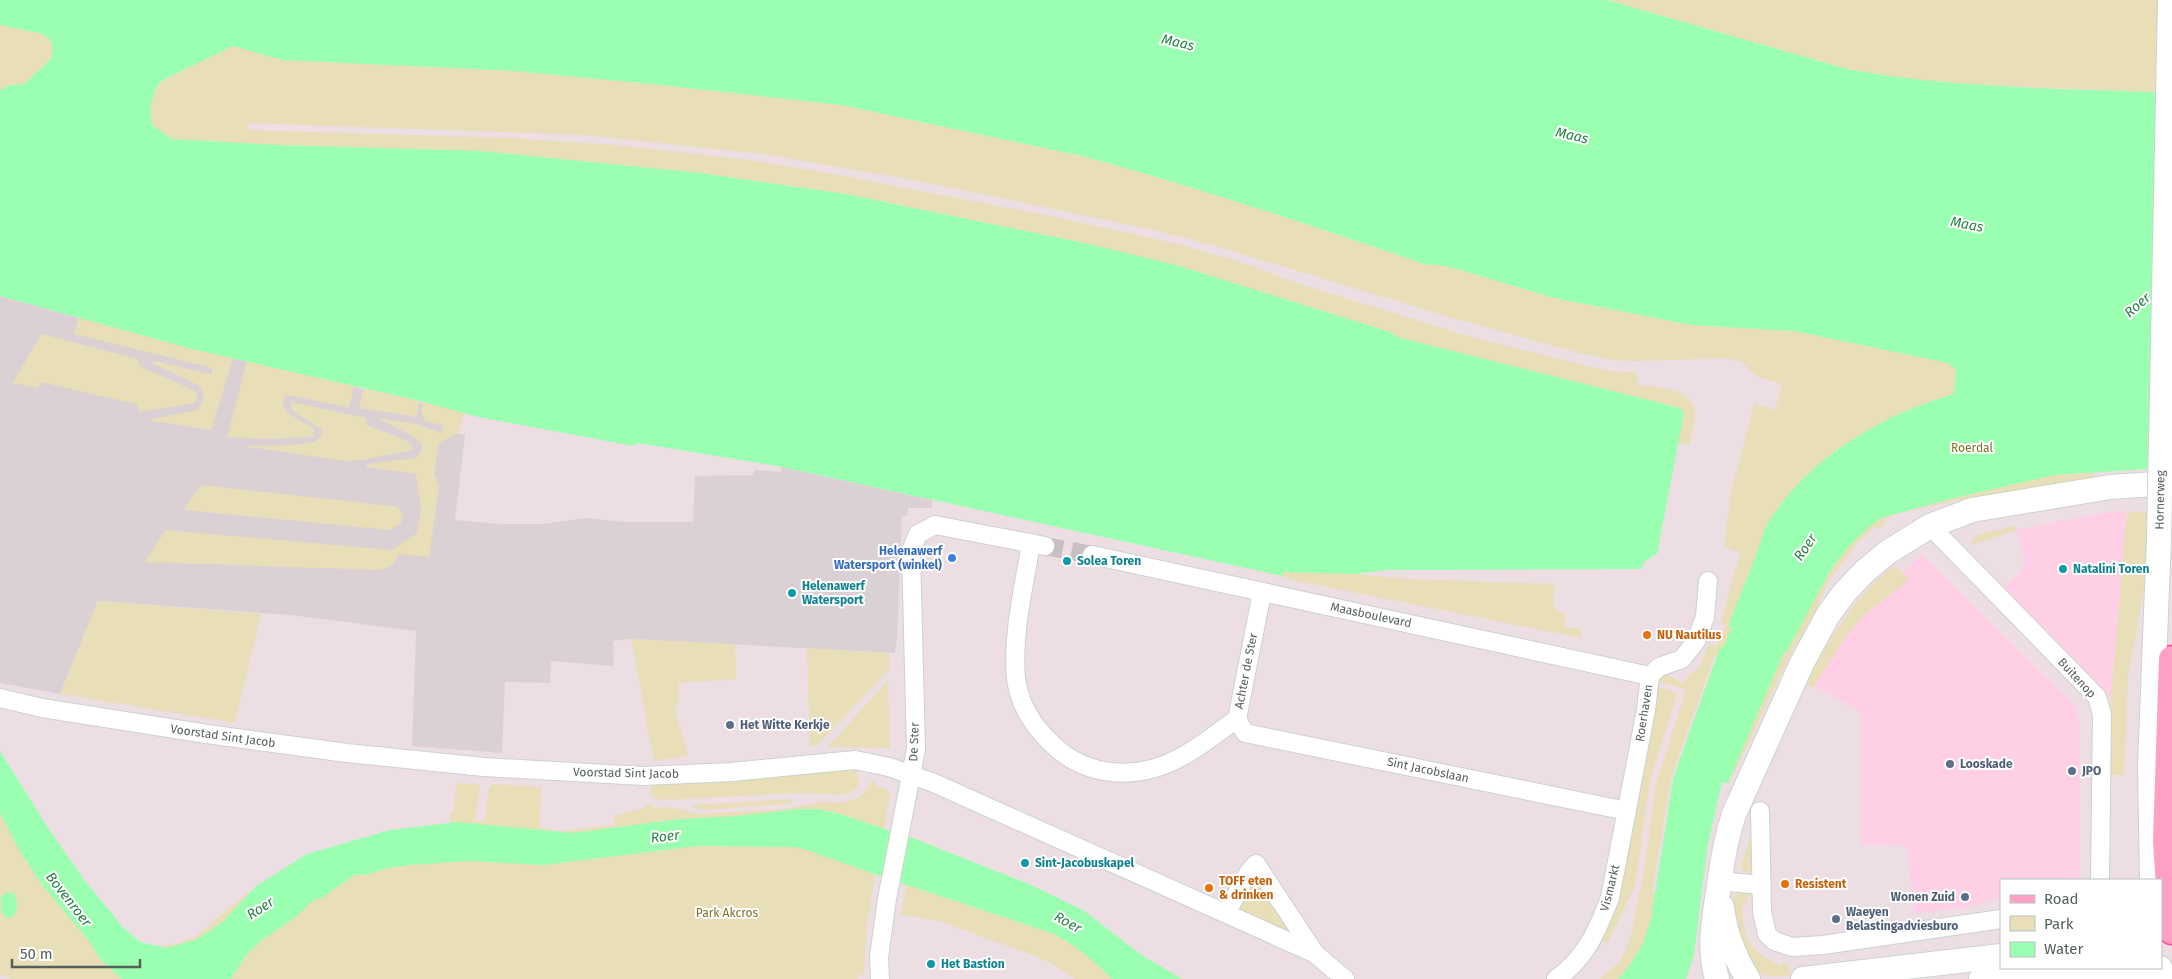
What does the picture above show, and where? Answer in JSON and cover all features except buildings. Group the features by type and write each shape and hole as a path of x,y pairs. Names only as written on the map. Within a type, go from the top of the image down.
{"main road":[{"name":"Hornerweg","path":"2152,879 2150,765 2159,538 2170,0"},
{"path":"1717,979 1712,947 1714,911 1727,835 1734,814 1802,662 1828,615 1845,592 1865,571 1888,552 1930,526 1972,510 2110,487 2172,483"},
{"path":"2172,659 2172,730 2166,800 2166,841 2172,931"},
{"path":"1719,881 1726,932 1732,950 1748,979"},
{"path":"1803,979 2000,956"},
{"path":"1981,979 2114,969 2133,973 2141,979"}],"street":[{"name":"De Ster","path":"880,979 879,957 887,899 916,749 911,551 918,534 935,525 1038,545"},
{"name":"Buitenop","path":"1930,526 2097,697 2102,714 2100,879"},
{"name":"Achter de Ster","path":"1038,545 1015,647 1016,680 1025,708 1038,731 1061,753 1103,772 1123,774 1141,772 1181,758 1237,719 1262,593"},
{"name":"Maasboulevard","path":"1092,555 1650,676"},
{"name":"Roerhaven","path":"1627,811 1646,710 1650,676 1658,667 1682,659 1696,641 1705,617 1708,581"},
{"name":"Voorstad Sint Jacob","path":"0,698 42,708 207,734 348,753 484,767 644,776 732,772 855,760 889,767 934,782 1314,953 1345,979"},
{"name":"Sint Jacobslaan","path":"1237,719 1245,733 1627,811"},
{"name":"Vismarkt","path":"1556,979 1567,971 1586,951 1601,922 1610,898 1627,811"},
{"path":"1760,811 1762,912 1767,934 1774,941 1792,948 1824,945 2000,919"},
{"name":"Voorstad Sint Jacob","path":"1226,913 1249,872 1256,864 1314,953"},
{"path":"1719,881 1762,884"}],"shaded area":[{"path":"0,296 192,349 464,413 458,433 465,435 455,520 503,524 542,524 586,518 626,522 693,522 695,476 753,475 754,470 781,472 782,467 932,500 932,508 908,508 907,516 902,516 895,653 631,639 613,641 614,666 551,661 550,683 505,682 502,753 412,746 416,631 290,615 98,601 60,694 0,683"},
{"path":"2113,511 2127,511 2111,697 2002,590 2020,572 2025,558 2016,530"},
{"path":"1921,553 2075,705 2080,723 2080,877 2064,879 2000,879 2000,898 1969,907 1914,913 1907,846 1861,845 1861,712 1808,682 1830,641 1858,601 1882,575 1894,566 1902,573"}],"green space":[{"path":"1607,0 2159,0 2157,92 1954,84 1885,76 1847,69"},
{"path":"0,25 43,34 51,41 53,51 50,60 24,84 7,86 0,91"},
{"path":"233,46 282,60 514,71 841,105 1082,156 1211,194 1424,264 1446,266 1554,298 1691,325 1794,331 1948,363 1956,370 1954,392 1951,395 1924,403 1811,473 1788,496 1768,524 1737,604 1812,488 2094,473 2094,478 1981,499 1980,496 1973,497 1889,515 1892,515 1884,520 1886,523 1878,530 1876,526 1856,544 1829,580 1818,605 1820,607 1790,655 1729,784 1722,782 1712,820 1685,979 1600,979 1620,960 1629,942 1642,885 1656,784 1686,690 1658,681 1666,674 1682,683 1701,665 1709,644 1716,646 1726,625 1721,621 1740,553 1724,546 1731,492 1754,404 1775,410 1782,384 1758,377 1741,362 1727,358 1635,361 1613,360 1575,352 1446,316 1212,245 1145,228 924,182 763,154 584,135 248,123 248,130 512,138 614,145 742,159 822,172 1055,217 1178,244 1240,262 1306,286 1478,339 1603,370 1638,373 1637,385 1665,388 1684,394 1690,400 1694,408 1695,418 1689,445 1678,444 1684,413 1680,408 1397,337 1390,332 1089,244 846,194 700,173 481,151 280,145 172,139 152,125 152,102 161,82"},
{"path":"79,318 192,349 233,358 211,430 148,420 197,410 203,399 200,386 152,363 156,361 212,375 212,368 74,334"},
{"path":"41,334 138,359 139,366 193,390 197,394 197,399 194,403 140,412 136,404 40,382 38,388 13,383"},
{"path":"247,361 354,386 349,408 288,395 284,397 283,404 286,412 314,429 313,437 266,439 227,437"},
{"path":"363,389 420,401 416,417 359,408"},
{"path":"292,402 365,418 367,425 409,442 413,447 412,450 362,460 346,461 241,446 304,444 318,439 322,430 293,411 291,408"},
{"path":"423,402 464,413 458,433 439,443 434,472 439,487 429,557 399,554 393,565 380,570 145,562 166,530 392,550 417,533 421,510 416,474 366,467 367,464 416,458 421,452 422,444 416,438 378,418 416,424 442,433 443,425 425,421 421,413"},
{"path":"201,485 398,507 403,515 401,523 390,530 183,510"},
{"path":"2127,511 2148,513 2145,584 2128,677 2124,775 2110,775 2111,697"},
{"path":"2016,526 2016,530 1971,544 1976,535"},
{"path":"1894,566 1909,579 1859,621 1813,688 1808,685 1810,677 1824,650 1850,611 1871,587"},
{"path":"1282,572 1555,584 1553,599 1555,610 1565,614 1565,628 1581,628 1581,638 1297,581 1282,576"},
{"path":"98,601 261,614 235,723 60,694"},
{"path":"631,639 735,644 736,679 679,683 678,701 675,709 688,756 654,761"},
{"path":"807,648 889,653 889,670 816,746 810,747"},
{"path":"888,680 890,748 828,747"},
{"path":"1657,687 1677,693 1650,781 1635,886 1607,944 1600,940 1629,834 1658,699"},
{"name":"Park Akcros","path":"0,755 77,886 140,943 161,946 175,944 195,937 265,880 291,865 457,822 450,822 450,814 453,813 457,783 478,784 480,787 475,822 485,820 489,788 493,784 541,787 540,828 560,831 615,825 615,816 644,808 648,804 656,808 668,807 699,814 784,809 821,802 843,803 856,799 863,794 872,780 875,781 874,785 886,789 890,796 884,829 918,840 1079,909 1143,956 1183,979 1075,979 1053,964 1030,954 936,920 901,915 906,885 875,875 867,925 864,974 857,976 857,979 231,979 243,961 225,979 12,979 0,974","holes":["508,856 580,860 543,865 470,860 388,868 363,875 409,861"]},
{"path":"842,769 857,770 857,777 860,782 855,790 843,795 800,793 662,800 655,799 650,793 651,781"},
{"path":"792,799 792,802 789,804 701,810 692,805"},
{"path":"1755,822 1754,868 1751,872 1746,873 1740,868"},
{"path":"1255,876 1293,936 1235,909"},
{"path":"1742,890 1752,896 1747,896 1747,904 1742,905 1744,927 1751,943 1762,956 1771,961 1781,966 1783,963 1789,964 1790,975 1773,977 1756,973 1731,924 1734,897"}],"water":[{"path":"0,0 1607,0 1847,69 1888,76 1969,84 2172,93 2149,469 2055,475 1954,498 1881,518 1849,546 1831,569 1786,653 1784,652 1728,783 1722,782 1707,849 1694,955 1686,979 1618,979 1630,965 1643,943 1651,919 1673,778 1720,647 1723,648 1732,628 1728,626 1768,523 1784,500 1803,479 1848,442 1898,414 1951,395 1954,392 1956,370 1948,363 1794,331 1691,325 1554,298 1446,266 1424,264 1211,194 1082,156 841,105 514,71 282,60 233,46 161,81 155,92 151,108 152,125 172,139 280,145 481,151 700,173 846,194 1089,244 1176,265 1390,332 1397,337 1680,408 1684,413 1657,554 1645,561 1641,569 1387,570 1357,574 1283,572 1282,576 782,467 637,443 633,446 478,417 420,401 192,349 0,296 0,91 7,86 24,84 50,60 53,51 51,41 43,34 0,25"},
{"path":"0,751 48,828 85,881 122,926 140,942 166,948 196,940 223,922 256,886 307,854 390,830 457,822 573,833 679,819 818,809 840,814 918,840 1029,884 1083,910 1143,956 1182,979 1112,979 1085,954 1054,934 804,849 791,847 697,846 543,865 468,861 410,865 388,868 365,875 354,875 322,898 313,900 297,916 261,941 247,954 231,979 122,979 100,959 89,941 43,886 21,853 0,813"},
{"path":"13,892 17,908 12,918 7,918 2,913 1,897 6,893"}],"pier":[{"path":"1715,654 1717,655 1673,778 1655,893 1652,892 1671,778"}],"tunnel":[{"path":"1045,546 1092,555"}],"place":[{"name":"Helenawerf Watersport (winkel)","path":"952,558"},
{"name":"Solea Toren","path":"1067,561"},
{"name":"Natalini Toren","path":"2063,569"},
{"name":"Helenawerf Watersport","path":"792,593"},
{"name":"NU Nautilus","path":"1647,635"},
{"name":"Het Witte Kerkje","path":"730,725"},
{"name":"Looskade","path":"1950,764"},
{"name":"JPO","path":"2072,771"},
{"name":"Sint-Jacobuskapel","path":"1025,863"},
{"name":"Resistent","path":"1785,884"},
{"name":"TOFF eten & drinken","path":"1209,888"},
{"name":"Wonen Zuid","path":"1965,897"},
{"name":"Waeyen Belastingadviesburo","path":"1836,919"},
{"name":"Het Bastion","path":"931,964"}],"water label":[{"name":"Maas","path":"1178,42"},
{"name":"Maas","path":"1572,135"},
{"name":"Maas","path":"1967,224"},
{"name":"Roer","path":"2137,305"},
{"name":"Roer","path":"1805,547"},
{"name":"Roer","path":"665,836"},
{"name":"Bovenroer","path":"69,899"},
{"name":"Roer","path":"260,908"},
{"name":"Roer","path":"1068,922"}],"park label":[{"name":"Roerdal","path":"1972,448"}]}
